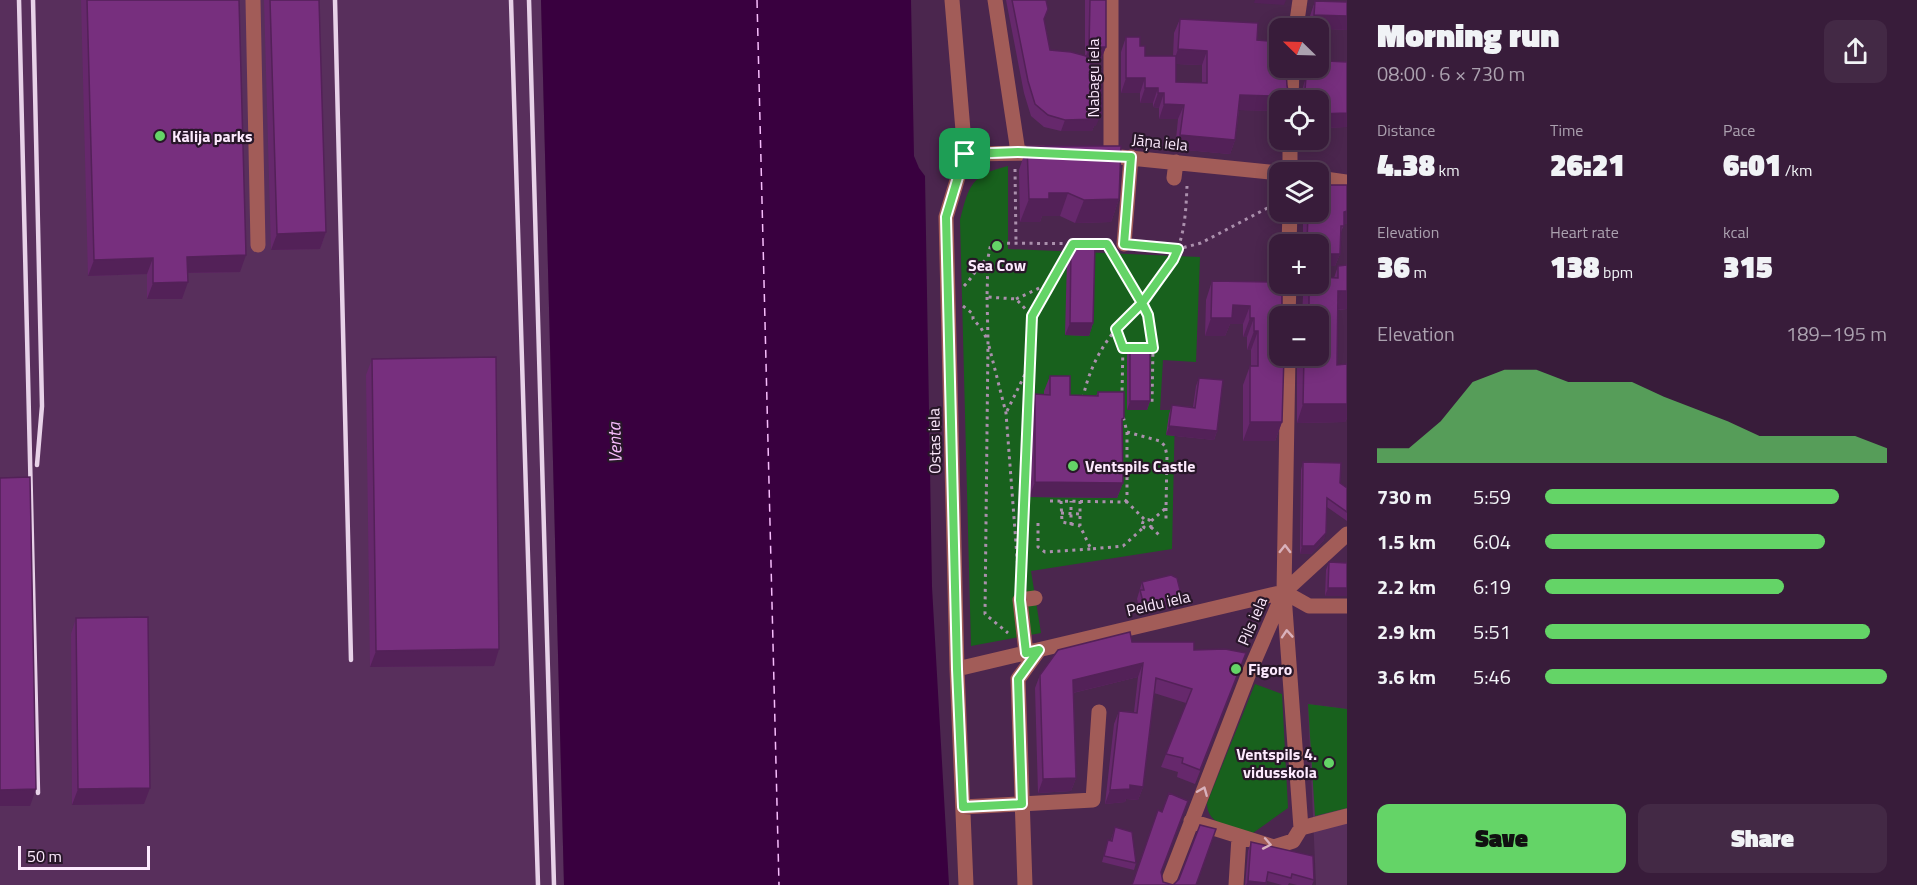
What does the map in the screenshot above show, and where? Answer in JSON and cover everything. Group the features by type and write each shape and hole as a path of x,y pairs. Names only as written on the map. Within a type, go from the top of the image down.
{"street":[{"path":"253,0 258,245"},
{"name":"Ostas iela","path":"952,0 965,154 946,217 957,669 966,885"},
{"path":"995,0 1018,152"},
{"name":"Nabagu iela","path":"1111,0 1111,155"},
{"path":"1297,18 1300,0"},
{"path":"965,154 1053,153"},
{"name":"Jāņa iela","path":"1088,154 1269,171"},
{"path":"1118,249 1131,157"},
{"path":"1174,178 1182,163"},
{"path":"1329,180 1347,182"},
{"name":"Pils iela","path":"1167,885 1284,592 1287,366"},
{"name":"Peldu iela","path":"957,669 1284,592 1347,534"},
{"path":"1284,592 1309,606 1347,606"},
{"path":"1191,821 1274,847 1293,841 1301,828 1284,592"},
{"path":"1025,885 1018,679 1032,651 1028,599"},
{"path":"963,807 1093,800 1099,712"},
{"path":"1301,828 1347,816"},
{"path":"1236,885 1239,837"}],"path":[{"path":"1083,401 1089,375 1095,362 1116,329 1142,303 1173,260 1178,249 1184,227 1182,163"},
{"path":"1016,191 1016,242"},
{"path":"1011,637 985,614 987,297 988,258 991,243 1073,244 1118,249 1178,249 1201,243 1269,208"},
{"path":"1028,599 1032,316 1073,244"},
{"path":"1118,249 1148,315 1153,348 1152,403"},
{"path":"960,290 972,279 974,271 988,258"},
{"path":"987,297 1016,298 1050,283"},
{"path":"1016,298 1032,316"},
{"path":"960,303 973,314 973,319 988,341 1006,413 1028,599"},
{"path":"1116,329 1123,348 1124,382 1121,403"},
{"path":"1123,348 1133,348"},
{"path":"1143,348 1153,348"},
{"path":"1006,413 1030,364"},
{"path":"1123,414 1127,432 1128,496 1125,501"},
{"path":"1127,432 1154,438 1165,446 1167,456 1166,521"},
{"path":"1050,501 1125,501 1145,520 1150,521"},
{"path":"1061,501 1062,522 1080,526"},
{"path":"1071,501 1071,525"},
{"path":"1080,501 1080,526 1091,549"},
{"path":"1150,521 1166,508"},
{"path":"1061,513 1080,514"},
{"path":"1038,523 1038,547 1045,552 1123,546 1144,527 1145,520"},
{"path":"1150,521 1151,527 1160,536"},
{"path":"1144,527 1151,527"}],"shaded area":[{"path":"0,0 541,0 564,885 0,885"},
{"name":"Ventspils 4. vidusskola","path":"1308,704 1347,709 1347,885 1316,885"}],"green space":[{"path":"1008,166 1008,249 1200,257 1196,362 1163,360 1160,410 1175,410 1172,549 1031,571 1041,633 971,646 960,220 969,190 974,183 986,173"},
{"path":"1255,684 1282,694 1288,808 1253,833 1223,825 1212,817 1207,803"},
{"name":"Ventspils 4. vidusskola","path":"1308,704 1347,709 1347,808 1315,816"}],"water":[{"name":"Venta","path":"541,0 911,0 914,156 925,176 932,587 949,885 564,885"}],"building":[{"name":"Kālija parks","path":"87,0 239,0 246,255 187,257 188,282 153,283 153,258 94,260"},
{"path":"270,0 319,0 326,232 277,234"},
{"path":"1012,0 1046,0 1048,9 1044,19 1050,50 1086,56 1101,85 1101,114 1097,114 1097,119 1065,120 1048,115 1035,104 1028,81"},
{"path":"1090,0 1106,0 1106,47 1089,47"},
{"path":"1315,1 1347,2 1347,16 1314,15"},
{"path":"1180,19 1258,23 1257,40 1269,41 1269,78 1287,78 1288,90 1269,90 1269,96 1240,95 1235,140 1180,135 1184,105 1164,104 1164,93 1158,93 1158,88 1145,88 1145,78 1126,78 1126,37 1140,37 1140,46 1145,46 1145,56 1176,56 1176,82 1207,83 1207,51 1178,49"},
{"path":"1329,61 1347,62 1347,113 1329,114 1329,90 1305,90 1306,78 1329,78"},
{"path":"1027,146 1121,146 1119,199 1084,200 1068,193 1049,193 1049,199 1029,199"},
{"path":"1329,185 1347,185 1347,211 1344,212 1344,226 1341,226 1340,254 1329,254 1329,234 1307,234 1308,222 1329,222"},
{"path":"1071,246 1095,246 1093,323 1070,323"},
{"path":"1347,265 1347,291 1338,291 1337,365 1347,364 1347,404 1303,404 1304,366 1329,366 1329,306 1309,306 1309,294 1329,294 1329,278 1338,278 1338,266"},
{"path":"1212,281 1269,282 1269,294 1282,294 1282,306 1269,306 1269,366 1284,366 1282,422 1250,422 1250,366 1258,366 1258,331 1254,331 1254,318 1250,318 1250,306 1233,305 1232,318 1211,318"},
{"path":"1130,346 1150,347 1150,401 1130,401"},
{"path":"496,357 499,649 376,651 372,359"},
{"name":"Ventspils Castle","path":"1050,376 1070,376 1070,395 1098,396 1098,392 1124,392 1123,483 1035,482 1035,394 1050,395"},
{"path":"1199,378 1223,380 1217,431 1169,426 1172,405 1195,408"},
{"path":"1303,462 1341,463 1340,483 1347,488 1347,512 1327,498 1326,533 1314,546 1302,546"},
{"path":"30,477 36,789 0,790 0,478"},
{"path":"1329,562 1347,563 1347,588 1328,588"},
{"path":"1171,575 1177,578 1182,598 1144,606 1140,590 1144,590 1142,582"},
{"path":"148,617 150,788 78,789 76,618"},
{"path":"1130,632 1132,642 1194,642 1194,650 1225,649 1246,653 1200,770 1182,763 1183,758 1166,754 1192,689 1156,678 1143,787 1130,785 1130,789 1110,790 1119,711 1137,713 1143,663 1073,680 1076,778 1043,779 1040,675 1058,650"},
{"path":"1169,793 1188,801 1161,872 1163,882 1173,885 1132,885 1158,810 1162,812"},
{"path":"1200,825 1216,829 1196,885 1173,885 1179,879"},
{"path":"1115,827 1132,832 1136,863 1104,856 1108,840 1112,841"},
{"path":"1251,842 1313,856 1314,880 1292,874 1291,878 1268,872 1266,883 1248,881"}],"ferry route":[{"path":"757,0 779,885"}],"railway":[{"path":"19,0 38,793"},
{"path":"33,0 42,406 37,465"},
{"path":"335,0 351,660"},
{"path":"511,0 538,885"},
{"path":"529,0 554,885"}],"place":[{"name":"Kālija parks","path":"160,136"},
{"name":"Sea Cow","path":"997,246"},
{"name":"Ventspils Castle","path":"1073,466"},
{"name":"Figoro","path":"1236,669"},
{"name":"Ventspils 4. vidusskola","path":"1329,763"}],"route":[{"path":"965,154 946,217 957,669 963,807 1022,804 1018,679 1039,650 1026,653 1020,600 1032,316 1073,244 1107,244 1142,303 1116,329 1123,348 1153,348 1148,315 1142,303 1173,260 1178,249 1124,244 1131,157 1018,152 965,154"}]}
